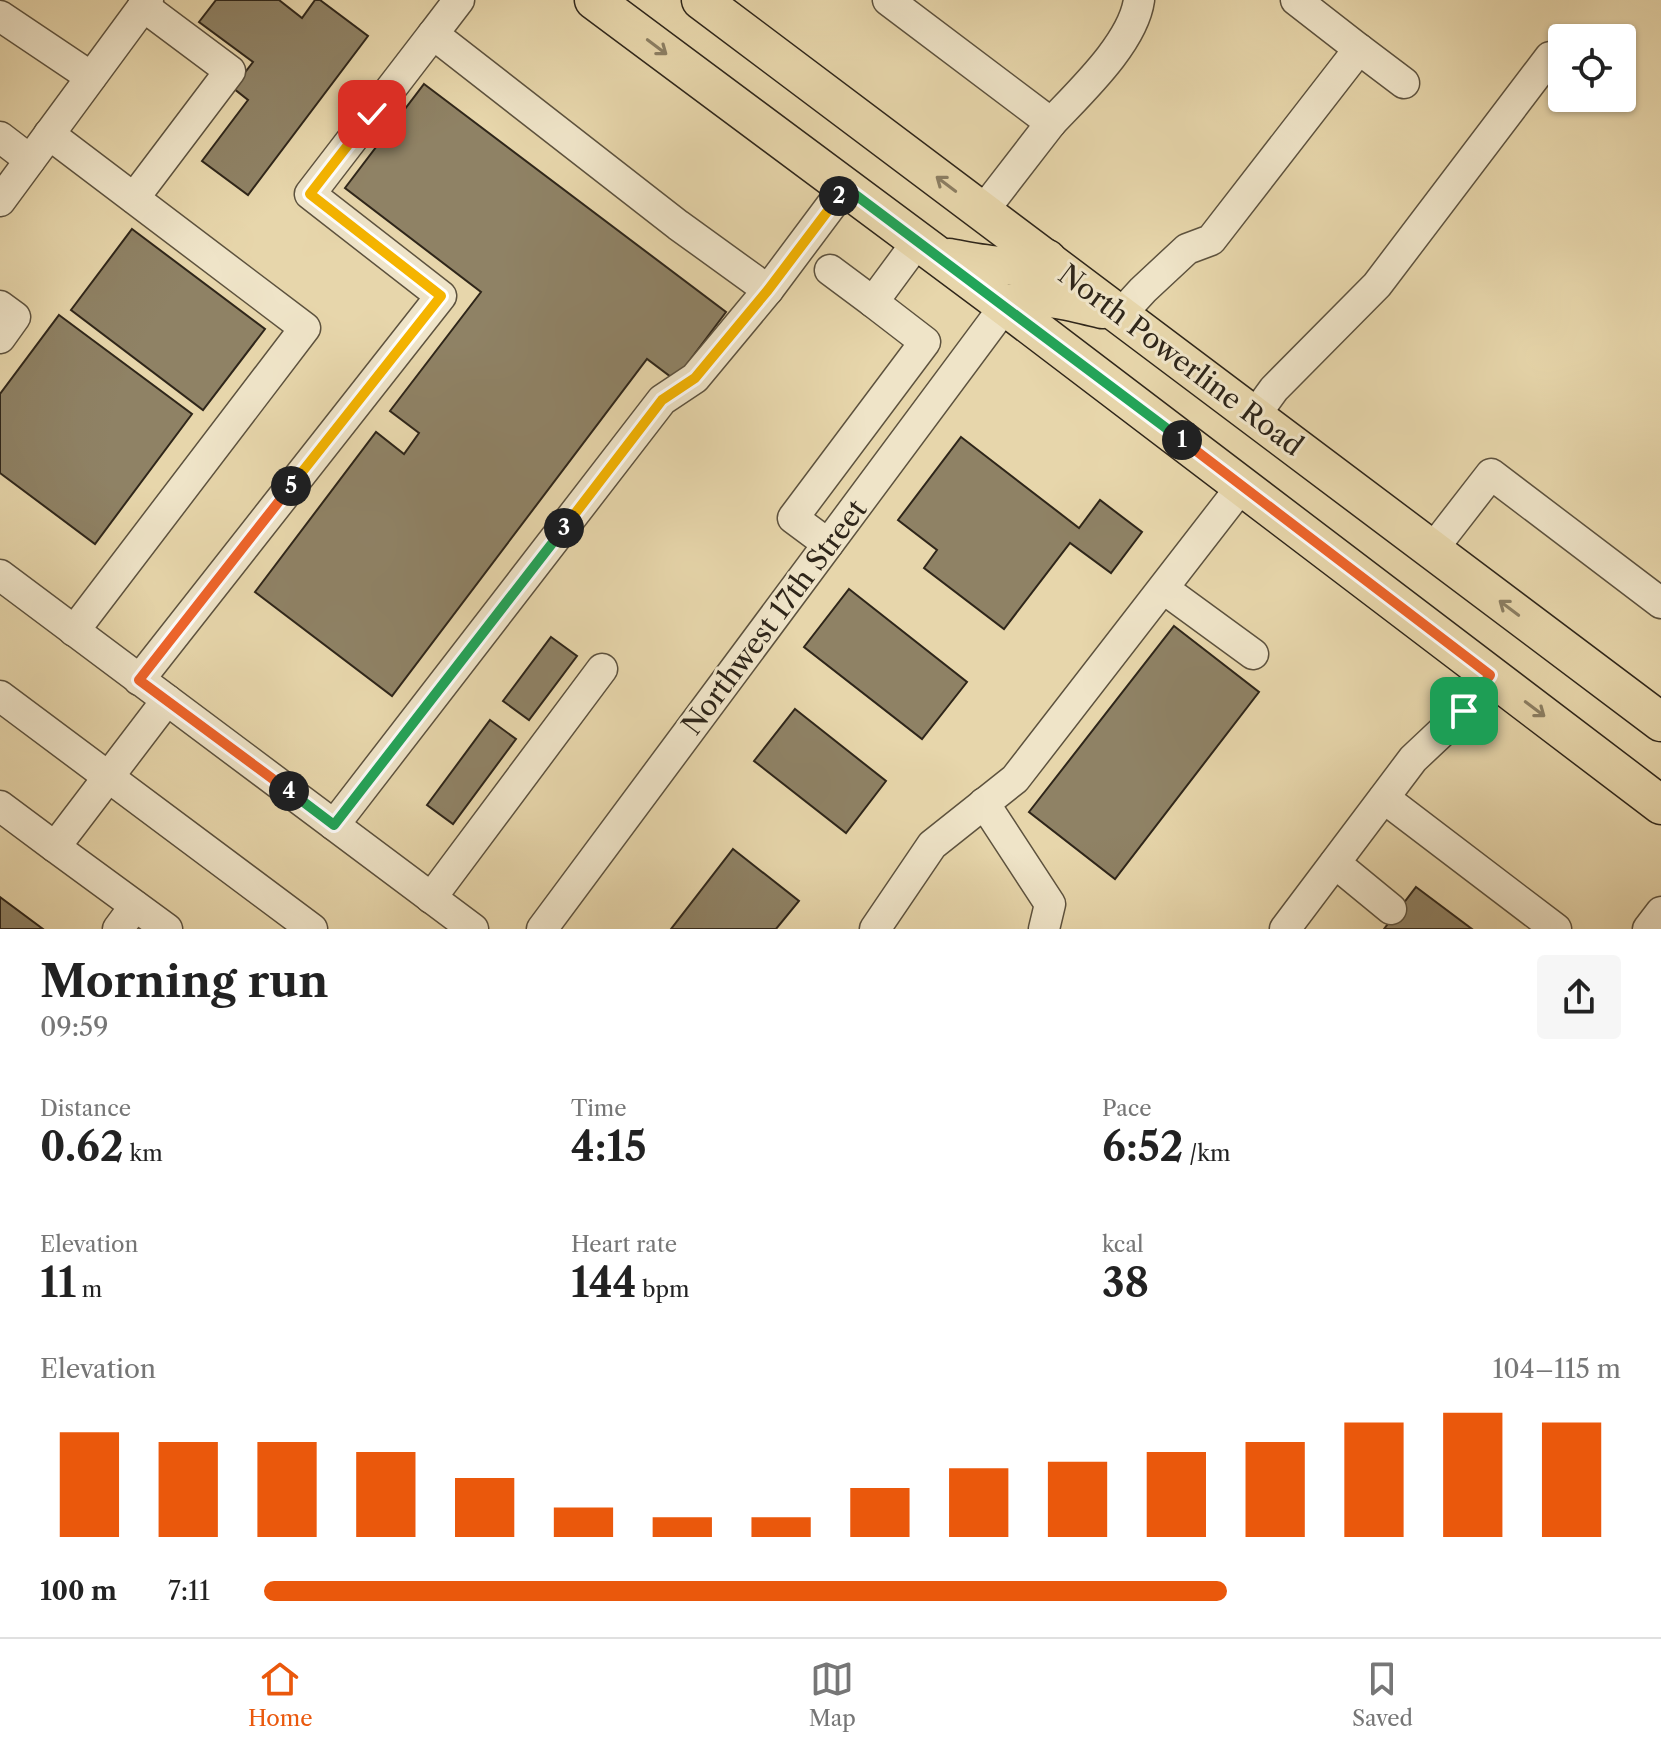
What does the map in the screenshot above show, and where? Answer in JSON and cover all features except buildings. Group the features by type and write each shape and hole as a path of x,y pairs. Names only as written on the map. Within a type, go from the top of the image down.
{"main road":[{"path":"594,0 1005,306 1661,805"},
{"name":"North Powerline Road","path":"701,0 1661,722"},
{"path":"928,249 994,267 1019,267 1047,259"},
{"path":"1005,306 1029,297 1046,296 1121,314"}],"street":[{"path":"139,680 441,296 310,194 459,0"},
{"path":"888,0 1051,123"},
{"path":"983,211 1051,123 1108,62 1137,11 1139,0"},
{"path":"1296,0 1404,83"},
{"path":"0,201 146,3 230,71 134,198"},
{"path":"0,16 91,77"},
{"path":"433,34 678,225 768,290"},
{"path":"1121,314 1187,249 1211,240 1359,49"},
{"path":"1255,415 1274,389 1377,285 1548,60"},
{"path":"49,134 305,328 74,631"},
{"path":"0,137 30,160"},
{"path":"334,825 662,400 695,378 768,290 845,187"},
{"path":"873,302 928,249"},
{"path":"828,544 793,518 925,342 830,270"},
{"path":"0,306 15,317 0,338"},
{"name":"Northwest 17th Street","path":"542,929 1005,306"},
{"path":"1432,550 1491,474 1661,603"},
{"path":"875,929 932,845 1015,779 1242,486"},
{"path":"0,575 473,929"},
{"path":"1164,589 1253,654"},
{"path":"431,898 602,669"},
{"path":"1285,929 1413,759 1464,711 1490,675"},
{"path":"0,696 312,929"},
{"path":"55,847 167,700"},
{"path":"1384,798 1556,929"},
{"path":"984,803 1050,904 1044,929"},
{"path":"0,806 55,847 126,918 167,929"},
{"path":"1335,863 1391,909"},
{"path":"1648,929 1661,912"}],"route":[{"path":"372,114 310,194 441,296 139,680 334,825 662,400 695,378 768,290 845,187 1490,675 1464,711"}]}
